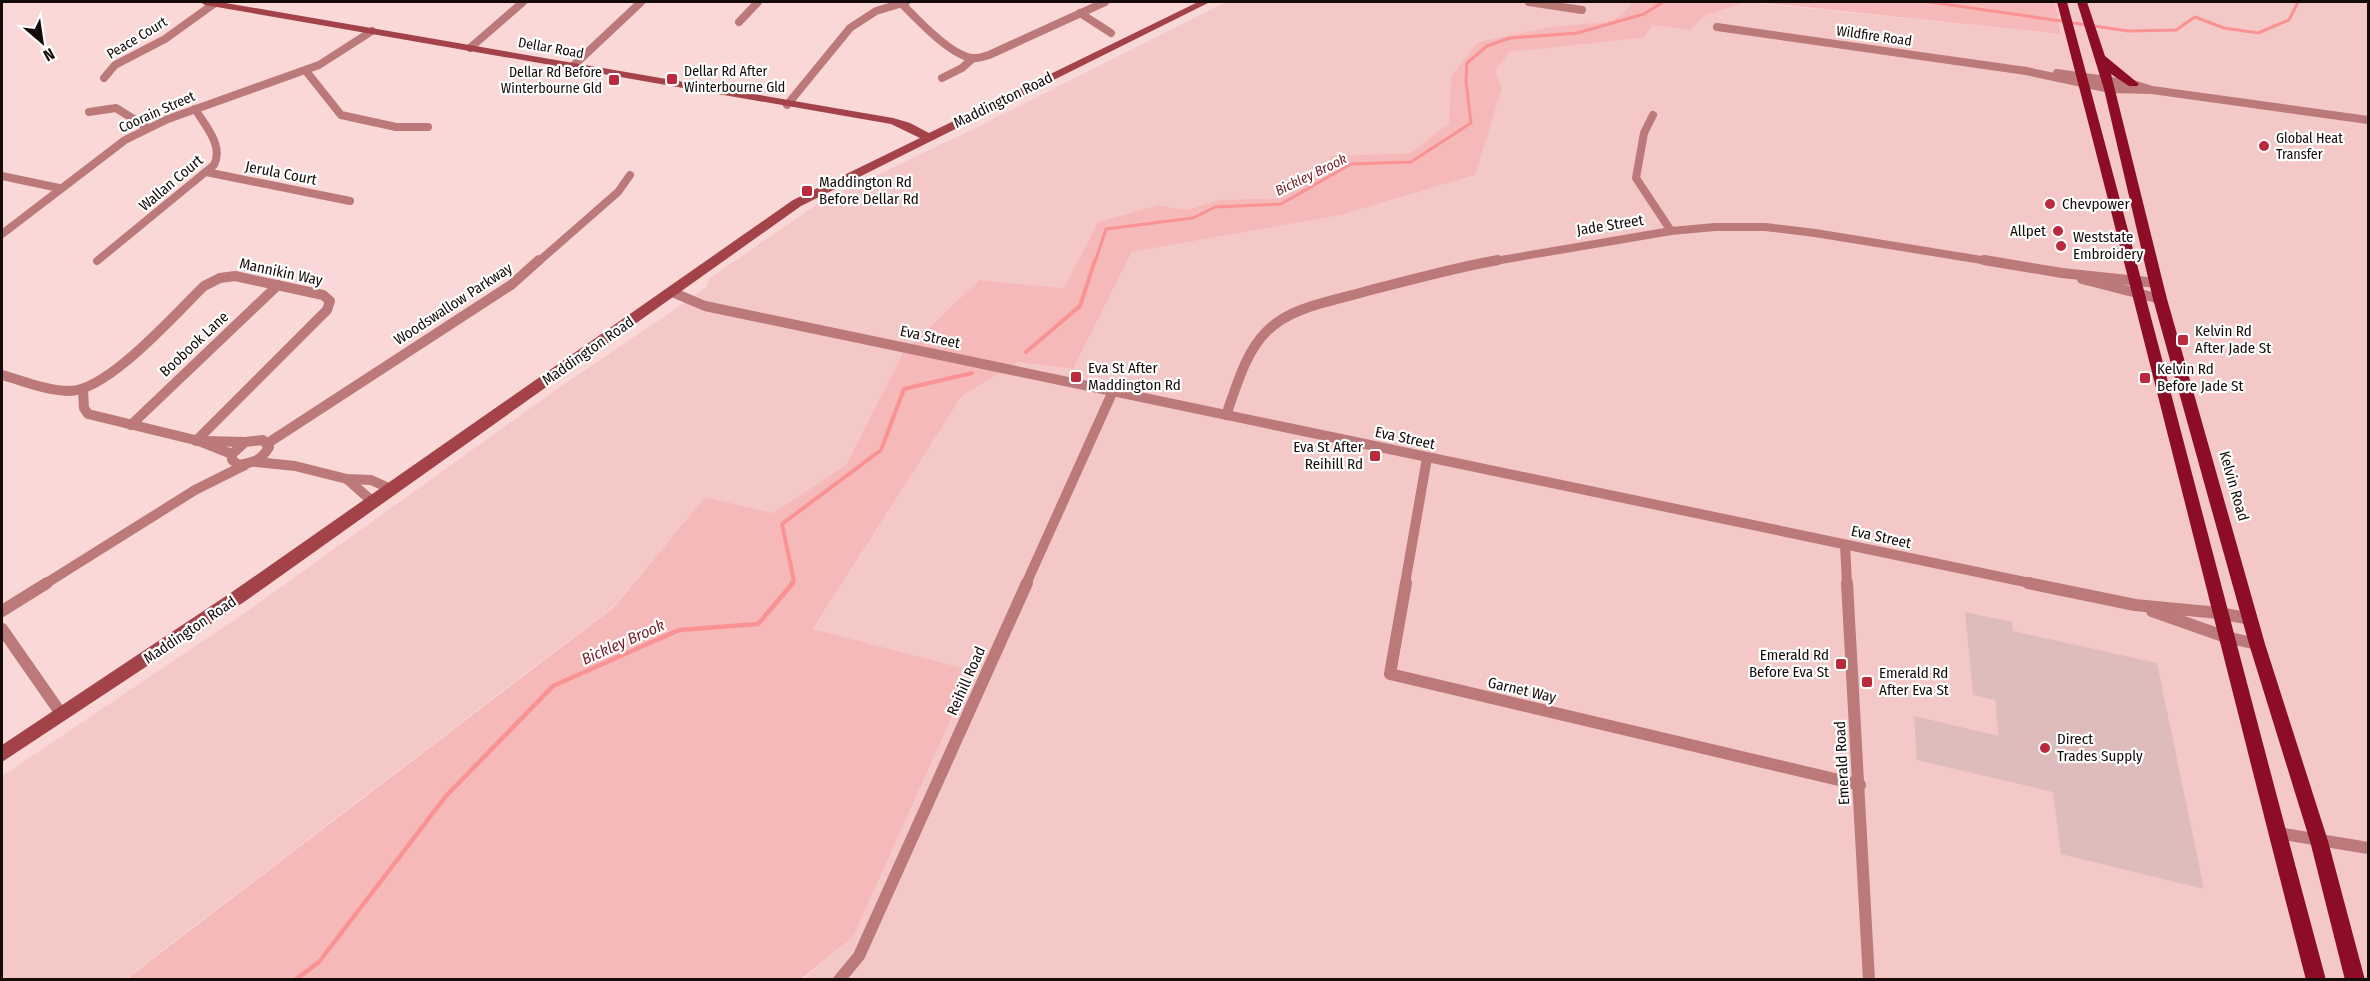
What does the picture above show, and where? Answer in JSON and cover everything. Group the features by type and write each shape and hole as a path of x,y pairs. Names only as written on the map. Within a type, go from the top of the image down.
{"main road":[{"name":"Dellar Road","path":"210,2 893,122 921,140"},
{"name":"Maddington Road","path":"2,754 238,597 797,203 1205,2"},
{"path":"2062,2 2136,279 2219,613 2316,980"},
{"name":"Kelvin Road","path":"2082,2 2108,84 2160,299 2258,644 2319,841 2355,980"},
{"path":"2100,57 2112,70 2133,84"},
{"path":"2164,392 2167,378 2182,377"}],"street":[{"name":"Peace Court","path":"104,78 114,64 165,39 210,2"},
{"path":"470,48 523,2"},
{"path":"573,66 641,2"},
{"path":"739,22 758,2"},
{"path":"787,105 850,28 876,11 901,2 924,26 963,55 973,58 989,55 1105,2"},
{"path":"1529,2 1582,10"},
{"path":"1080,13 1111,33"},
{"name":"Wildfire Road","path":"1717,27 2366,119"},
{"name":"Coorain Street","path":"2,234 105,153 148,128 195,109 306,71 343,50 366,30"},
{"path":"942,78 962,68 973,58"},
{"path":"306,71 341,115 396,127 428,127"},
{"name":"Wildfire Road","path":"2108,84 2133,84 2152,90"},
{"path":"89,112 116,108 148,128"},
{"name":"Wallan Court","path":"97,261 206,172 218,157 216,145 195,109"},
{"path":"1653,115 1644,133 1636,178 1671,231"},
{"path":"2366,119 2368,128"},
{"name":"Jerula Court","path":"206,172 350,201"},
{"name":"Woodswallow Parkway","path":"250,463 265,445 306,417 511,285 618,192 630,175"},
{"path":"2,176 59,188"},
{"name":"Jade Street","path":"1226,415 1244,367 1265,333 1282,320 1307,308 1453,268 1671,231 1715,227 1765,227 1815,232 2062,273 2136,279 2156,283"},
{"name":"Jade Street","path":"2062,273 2160,299"},
{"name":"Mannikin Way","path":"83,390 108,376 204,286 220,278 235,276 323,295 330,301 327,310 198,441"},
{"name":"Boobook Lane","path":"131,425 278,285"},
{"name":"Eva Street","path":"672,292 705,306 1845,545 2135,605 2219,613 2251,619"},
{"path":"2,375 70,391 83,390 84,408 88,414 198,441 232,457 235,463 296,466 347,478 371,480 391,489"},
{"name":"Reihill Road","path":"839,980 859,956 1113,391"},
{"path":"198,441 245,442 265,445 296,466"},
{"path":"195,490 232,457 245,442"},
{"name":"Garnet Way","path":"1427,458 1390,674 1860,785"},
{"path":"2,611 195,490 250,463"},
{"path":"347,478 373,502"},
{"name":"Emerald Road","path":"1845,545 1869,980"},
{"name":"Eva Street","path":"2135,605 2226,637 2258,644"},
{"path":"2,629 63,715"},
{"path":"2278,833 2368,848"}],"shaded area":[{"path":"1226,2 1634,2 1613,21 1548,27 1478,42 1451,77 1449,123 1410,153 1333,156 1282,198 1219,200 1186,210 1158,205 1098,222 1064,288 979,280 903,353 846,465 773,513 705,497 614,606 125,979 2,980 2,776 242,615 557,389 674,310 706,287 710,278 819,203 965,133"},
{"path":"1634,2 1747,2 1706,15 1690,30 1653,25 1643,38 1510,52 1495,71 1502,88 1475,175 1341,215 1132,252 1073,369 1018,362 962,396 813,629 973,671 853,937 801,979 125,980 614,607 705,497 773,513 846,465 903,353 979,280 1064,288 1098,222 1158,205 1186,210 1219,200 1282,198 1333,156 1410,153 1449,123 1451,77 1478,42 1548,27 1613,21"},
{"path":"1747,2 2060,34 2055,2 2368,2 2368,979 801,980 853,937 973,672 813,630 962,396 1018,362 1073,369 1132,252 1341,215 1475,175 1495,71 1510,52 1643,38 1653,24 1690,30 1706,15"},
{"path":"1757,2 2055,2 2060,34"}],"building":[{"name":"Direct Trades Supply","path":"1965,612 2012,622 2013,631 2157,663 2204,889 2061,854 2053,792 1917,760 1914,716 1999,736 1995,700 1973,695"}],"waterway":[{"name":"Bickley Brook","path":"1095,262 1106,229 1193,218 1215,207 1281,204 1351,164 1411,162 1471,123 1466,81 1467,63 1487,46 1510,38 1577,33 1644,14 1663,2"},
{"name":"Bickley Brook","path":"1930,2 2061,21"},
{"name":"Bickley Brook","path":"2074,23 2128,31 2176,30 2195,17 2224,28 2258,33 2289,20 2298,2"},
{"name":"Bickley Brook","path":"1026,352 1080,306 1095,260"},
{"name":"Bickley Brook","path":"791,584 794,581 782,524 881,450 904,389 972,373"},
{"name":"Bickley Brook","path":"295,980 319,962 446,796 553,686 679,630 758,624 793,583"}],"place":[{"name":"Dellar Rd After Winterbourne Gld","path":"672,79"},
{"name":"Dellar Rd Before Winterbourne Gld","path":"614,80"},
{"name":"Global Heat Transfer","path":"2264,146"},
{"name":"Maddington Rd Before Dellar Rd","path":"807,191"},
{"name":"Chevpower","path":"2050,204"},
{"name":"Allpet","path":"2058,231"},
{"name":"Weststate Embroidery","path":"2061,246"},
{"name":"Kelvin Rd After Jade St","path":"2183,340"},
{"name":"Eva St After Maddington Rd","path":"1076,377"},
{"name":"Kelvin Rd Before Jade St","path":"2145,378"},
{"name":"Eva St After Reihill Rd","path":"1375,456"},
{"name":"Emerald Rd Before Eva St","path":"1841,664"},
{"name":"Emerald Rd After Eva St","path":"1867,682"},
{"name":"Direct Trades Supply","path":"2045,748"}]}
